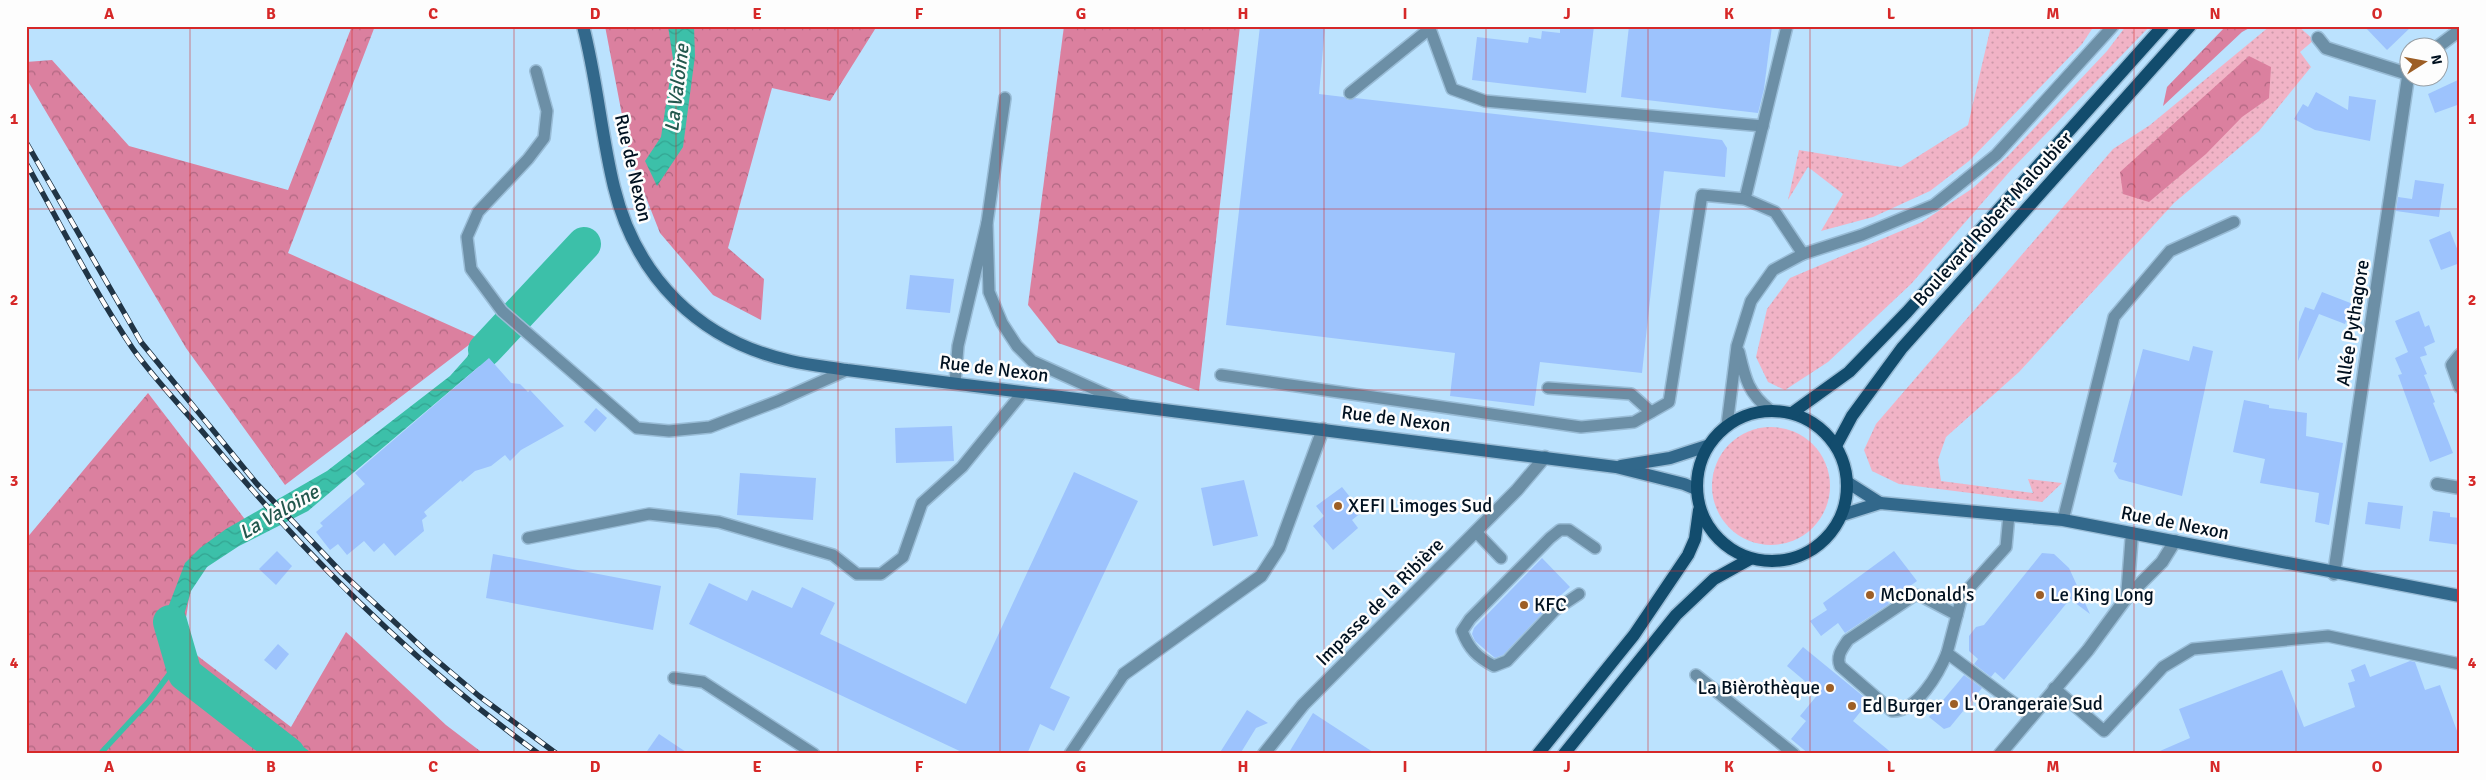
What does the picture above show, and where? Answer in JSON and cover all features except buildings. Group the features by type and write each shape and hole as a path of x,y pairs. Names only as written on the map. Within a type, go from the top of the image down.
{"main road":[{"name":"Rue de Nexon","path":"583,26 614,187 628,234 658,282 697,320 741,344 789,360 847,370 1545,457 1616,467 1684,484 1696,489"},
{"name":"Boulevard Robert Maloubier","path":"1792,413 1856,366 1907,312 2163,26"},
{"name":"Boulevard Robert Maloubier","path":"1836,446 1852,416 1902,348 2190,26"},
{"path":"1538,754 1634,635 1688,555 1695,539 1699,510 1696,489 1699,466 1708,446 1727,425 1748,414 1770,410 1792,413 1809,420 1824,432 1836,446 1844,464 1848,482 1842,516 1830,534 1814,550 1794,559 1772,562 1750,559 1728,548 1710,530 1699,510"},
{"name":"Rue de Nexon","path":"1616,467 1670,458 1708,446"},
{"name":"Rue de Nexon","path":"1848,482 1880,503"},
{"name":"Rue de Nexon","path":"1842,516 1880,503 2063,520 2334,574 2460,596"},
{"path":"1564,754 1676,615 1714,579 1750,559"}],"street":[{"path":"2448,39 2460,30"},
{"name":"Allée Pythagore","path":"2318,38 2326,48 2398,73"},
{"name":"Allée Pythagore","path":"2334,574 2406,88"},
{"path":"2460,355 2452,365 2460,387"},
{"path":"1124,674 1261,576 1279,548 1323,429"},
{"name":"Impasse de la Ribière","path":"1264,754 1303,706 1517,490 1545,457"},
{"path":"2437,484 2460,488"},
{"path":"2127,597 2132,533"},
{"path":"2000,754 2088,650 2127,597 2162,562 2175,541"}],"lane":[{"path":"1745,199 1787,26"},
{"path":"1727,425 1737,346 1752,301 1773,270 1803,254 1862,235 1934,206 1996,155 2113,26"},
{"path":"1350,93 1428,28 1452,89 1485,101 1763,126"},
{"path":"536,71 547,110 544,138 528,159 478,212 467,237 471,270 502,311 637,428 669,432 710,427 778,401 847,370"},
{"path":"955,383 958,346 987,223 1006,98"},
{"path":"1221,375 1581,427 1634,422 1669,402 1702,195 1745,199 1775,212 1803,254"},
{"path":"2063,520 2114,317 2170,251 2234,222"},
{"path":"987,223 990,292 1002,323 1017,346 1032,361 1129,405"},
{"path":"1737,346 1747,383 1757,400 1770,410"},
{"path":"1548,388 1631,394 1651,412"},
{"path":"528,538 649,514 719,522 833,555 857,574 881,574 903,557 922,503 962,467 1023,392"},
{"path":"1957,615 1923,597 1915,595 1848,640 1840,651 1838,660 1840,666 1892,711 1899,711 1912,706 1940,670 1947,653 1957,615 1962,596 2006,547 2010,515"},
{"path":"1579,594 1555,610 1507,660 1494,666 1479,658 1468,646 1462,631 1470,619 1560,530 1569,530 1595,548"},
{"path":"1476,532 1501,558"},
{"path":"2054,688 2104,731 2163,667 2193,649 2328,636 2460,664"},
{"path":"1947,653 2031,716"},
{"path":"1070,754 1124,674"},
{"path":"1696,675 1794,754"},
{"path":"674,678 703,682 814,754"}],"shaded area":[{"path":"1991,26 2094,26 2082,44 1969,161 1930,191 1873,217 1821,231 1843,194 1808,167 1788,200 1799,150 1901,167 1968,125"},
{"path":"2126,26 2150,26 2011,170 1911,284 1828,362 1785,390 1768,382 1756,357 1767,309 1790,278 1922,222 1973,188 2008,156 2107,51"},
{"path":"2270,26 2298,26 2314,40 2300,52 2311,67 2259,131 2174,203 2019,372 1946,437 1938,460 1941,481 2033,493 2028,479 2062,483 2042,502 1899,484 1872,471 1864,450 1876,424 2113,149 2150,125"},
{"path":"1771,427 1794,431 1813,444 1826,463 1830,486 1826,509 1813,528 1794,541 1771,545 1748,541 1729,528 1716,509 1712,486 1716,463 1729,444 1748,431"}],"green space":[{"path":"352,26 375,26 288,253 478,338 285,485 186,348 26,78 26,62 52,60 129,146 288,190"},
{"path":"605,26 877,26 830,101 772,88 728,248 764,279 761,320 713,295 660,233 630,157"},
{"path":"1064,26 1240,26 1199,391 1058,343 1028,305"},
{"path":"2226,26 2253,26 2242,32 2163,106 2167,87"},
{"path":"2249,56 2271,67 2269,98 2242,117 2206,154 2149,202 2123,194 2120,172"},
{"path":"148,393 247,522 193,573 182,644 291,727 346,632 446,725 484,754 26,754 26,539"}],"water":[{"path":"668,26 694,26 695,56 683,147 657,186 645,161 661,137 673,59"},
{"path":"511,318 522,328 489,358 308,511 239,546 207,567 191,591 181,625 185,654 199,670 313,754 281,754 171,657 165,634 169,605 185,563 200,548 226,529 327,471 450,376 467,357 478,338"}],"waterway":[{"name":"La Valoine","path":"485,350 584,244"},
{"name":"La Valoine","path":"170,622 185,674 288,754"},
{"path":"100,754 149,701 180,660"}],"railway":[{"path":"26,142 141,342 257,484 342,573 428,653 479,696 557,754"},
{"path":"26,163 91,281 133,349 244,481 322,565 405,645 448,683 539,754"}],"place":[{"name":"XEFI Limoges Sud","path":"1338,506"},
{"name":"McDonald's","path":"1870,595"},
{"name":"Le King Long","path":"2040,595"},
{"name":"KFC","path":"1524,605"},
{"name":"La Bièrothèque","path":"1830,688"},
{"name":"L'Orangeraie Sud","path":"1954,704"},
{"name":"Ed Burger","path":"1852,706"}]}
